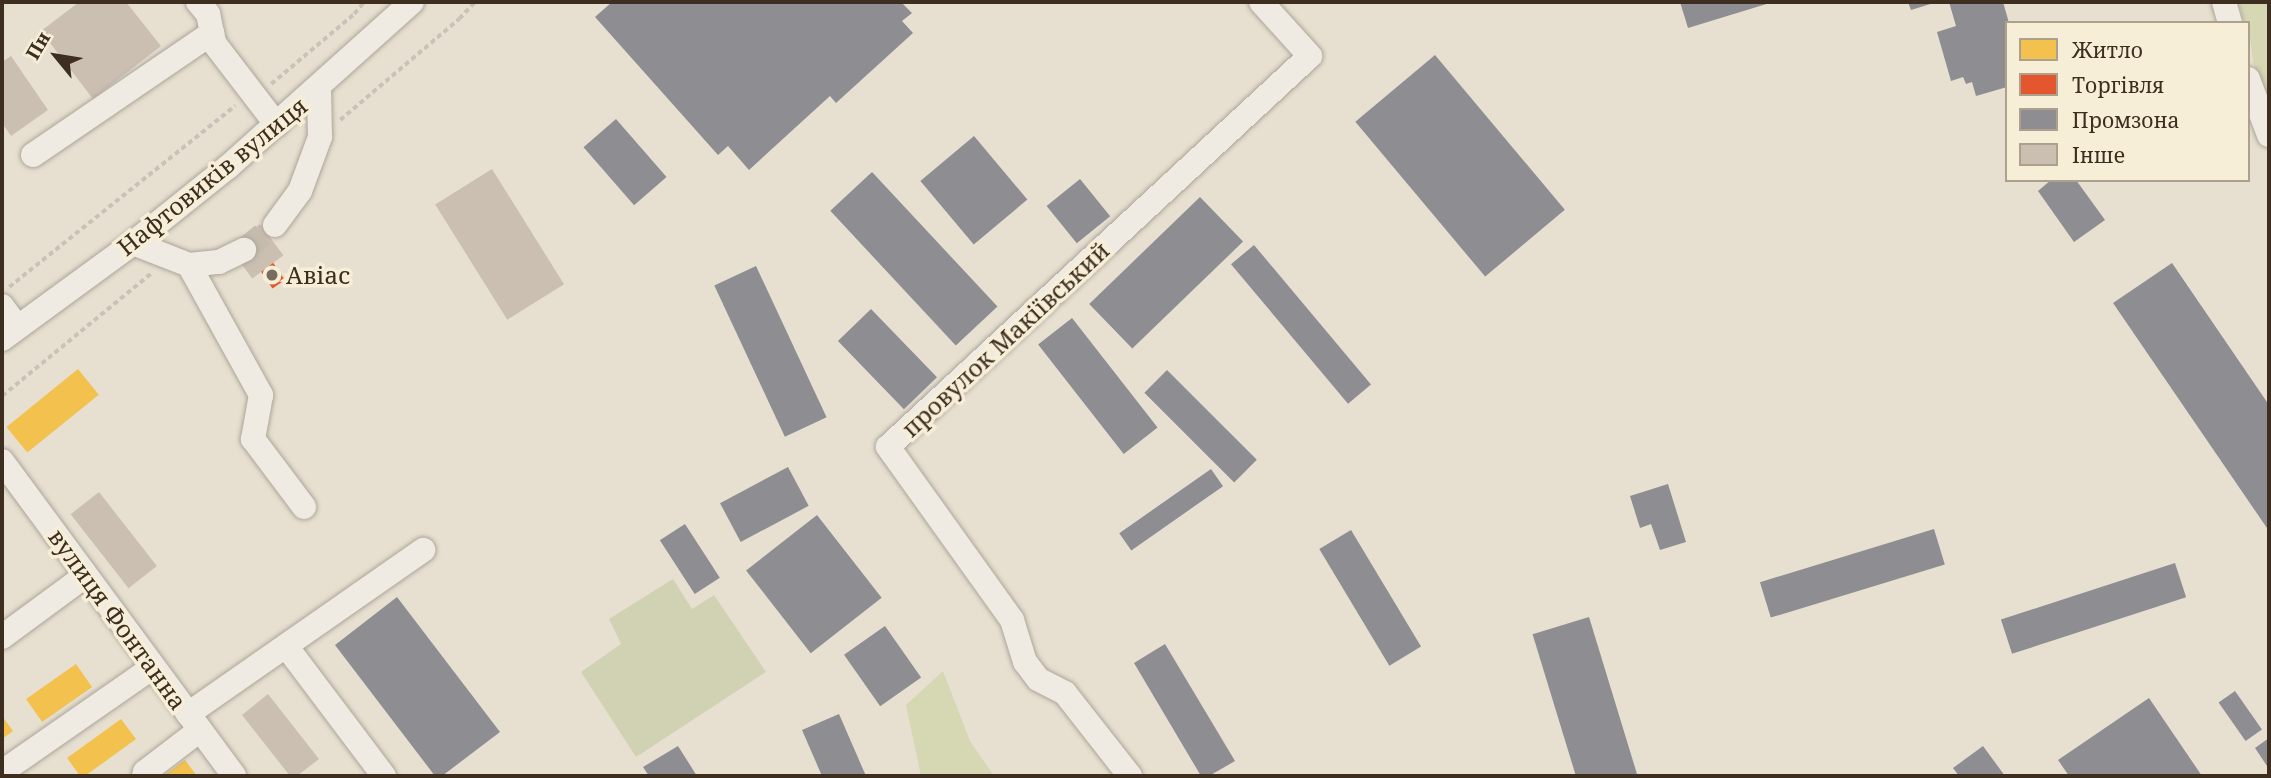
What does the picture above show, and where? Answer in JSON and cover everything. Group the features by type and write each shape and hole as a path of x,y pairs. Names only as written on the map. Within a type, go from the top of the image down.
{"street":[{"path":"198,2 208,15 214,43 277,125"},
{"name":"Нафтовиків вулиця","path":"10,333 132,243 277,125 412,2"},
{"name":"провулок Макіївський","path":"1130,776 1065,693 1038,679 1025,662 1012,620 888,447 1310,56 1261,2"},
{"path":"2224,2 2229,21"},
{"path":"33,155 212,33"},
{"path":"2250,84 2269,135"},
{"path":"275,225 300,191 320,137 319,88"},
{"path":"132,243 181,261 219,262 244,250"},
{"path":"181,261 261,395 253,439 304,507"},
{"path":"2,306 10,333"},
{"name":"вулиця Фонтанна","path":"2,461 234,776"},
{"path":"144,776 194,722 286,646 424,550"},
{"path":"2,637 86,576"},
{"path":"286,646 378,774"},
{"path":"2,772 153,667"}],"path":[{"path":"2,293 252,92 273,83 354,14 364,2"},
{"path":"320,137 459,19 475,2"},
{"path":"2,396 181,261"}],"green space":[{"path":"2238,2 2269,2 2269,103 2253,62 2250,21 2243,21"},
{"path":"673,579 692,609 714,595 766,672 636,757 581,672 621,644 609,619"},
{"path":"943,671 970,741 994,776 921,776 906,705"}],"building: Житло":[{"path":"78,369 99,395 27,453 7,427"},
{"path":"76,664 92,687 42,722 26,699"},
{"path":"2,716 13,731 2,739"},
{"path":"121,719 136,739 85,776 80,776 67,758"},
{"path":"185,760 197,776 163,776"}],"building: Торгівля":[{"name":"Авіас","path":"272,261 285,280 272,288 260,269"}],"building: Промзона":[{"path":"612,2 901,2 912,13 902,21 913,33 836,103 830,96 749,170 728,146 718,155 595,17"},
{"path":"1680,2 1773,2 1688,28"},
{"path":"1908,2 1937,2 1911,10"},
{"path":"1949,2 2003,2 2008,21 2005,21 2005,88 1976,96 1972,82 1966,84 1963,77 1951,81 1937,32 1956,26"},
{"path":"1435,55 1565,210 1485,277 1355,122"},
{"path":"616,119 667,177 634,205 584,147"},
{"path":"974,136 1027,200 974,245 920,181"},
{"path":"872,172 997,307 956,345 830,211"},
{"path":"1080,179 1110,216 1077,243 1047,206"},
{"path":"2049,182 2077,182 2105,220 2074,242 2038,191"},
{"path":"1200,197 1243,242 1132,349 1089,304"},
{"path":"1254,245 1371,384 1348,404 1231,264"},
{"path":"2172,263 2269,405 2269,531 2113,303"},
{"path":"756,266 827,417 785,437 714,285"},
{"path":"871,309 937,377 904,409 838,341"},
{"path":"1072,318 1158,428 1124,454 1038,344"},
{"path":"1167,370 1257,460 1234,482 1144,393"},
{"path":"788,467 809,506 741,542 720,503"},
{"path":"1211,469 1223,486 1131,550 1119,533"},
{"path":"1668,484 1686,542 1660,550 1651,524 1640,528 1630,496"},
{"path":"817,515 882,598 811,653 746,570"},
{"path":"685,524 720,578 695,594 660,540"},
{"path":"1934,529 1945,564 1771,618 1760,582"},
{"path":"1351,530 1421,647 1389,666 1319,549"},
{"path":"2175,563 2186,597 2012,654 2001,620"},
{"path":"397,597 500,732 442,776 435,776 335,645"},
{"path":"1589,617 1638,776 1576,776 1533,634"},
{"path":"885,626 921,678 880,706 844,655"},
{"path":"1165,644 1235,761 1209,776 1201,776 1134,663"},
{"path":"2235,691 2262,730 2246,741 2219,702"},
{"path":"2149,698 2202,776 2069,776 2058,760"},
{"path":"839,714 866,776 822,776 802,730"},
{"path":"2269,738 2269,769 2255,748"},
{"path":"678,746 697,776 649,776 643,767"},
{"path":"1983,746 2005,776 1959,776 1953,768"}],"building: Інше":[{"path":"79,2 126,2 161,46 93,99 41,31"},
{"path":"11,56 48,110 11,136 2,123 2,62"},
{"path":"492,169 564,284 507,320 435,205"},
{"path":"260,224 283,255 252,279 229,247"},
{"path":"99,492 157,566 129,588 71,514"},
{"path":"268,694 319,759 297,776 290,776 242,715"}],"tunnel":[{"path":"244,250 275,225"}],"place":[{"name":"Авіас","path":"272,275"}]}
